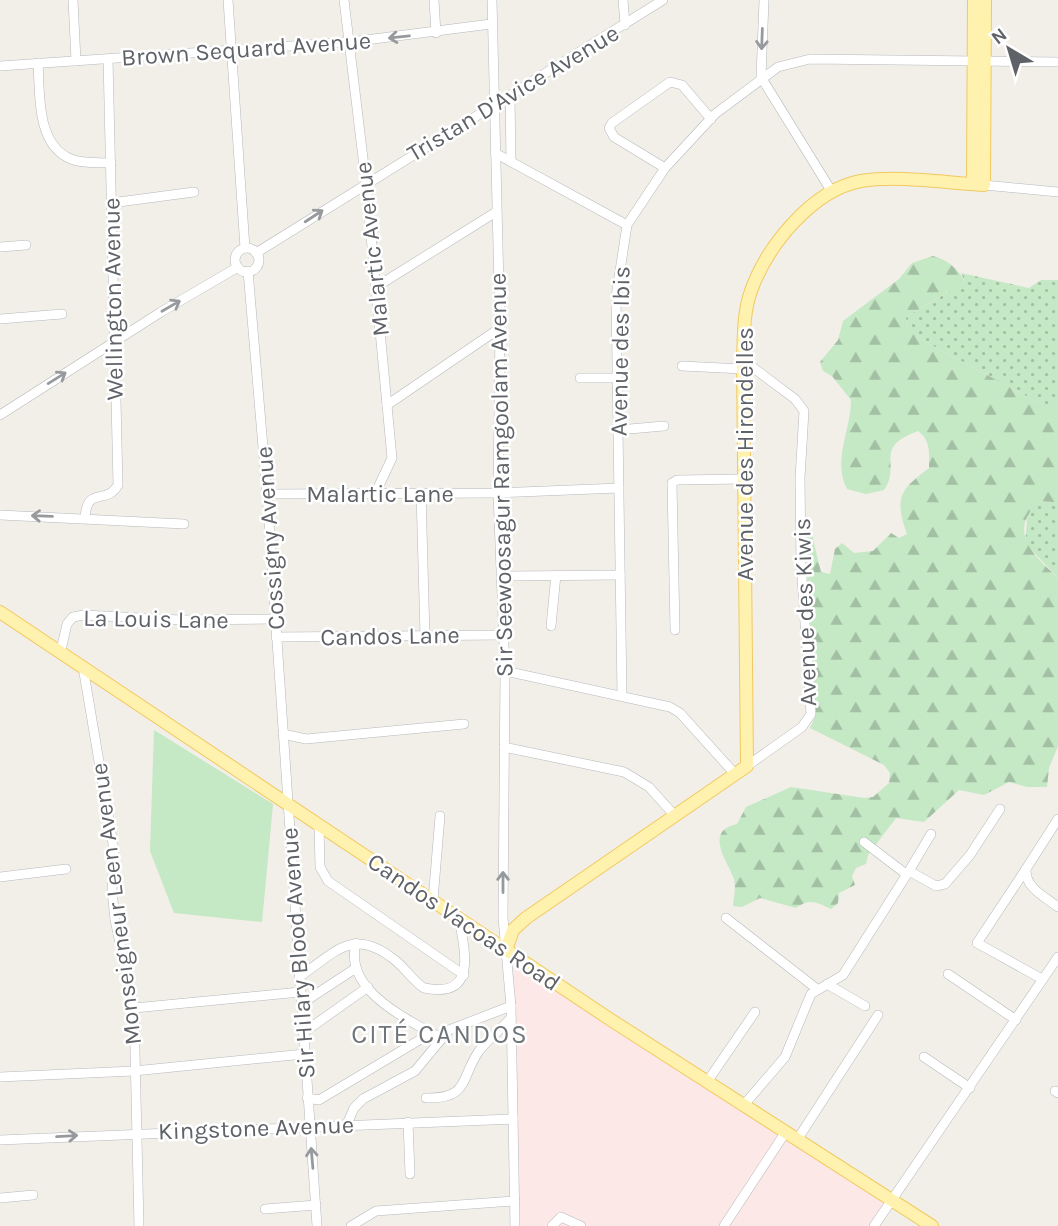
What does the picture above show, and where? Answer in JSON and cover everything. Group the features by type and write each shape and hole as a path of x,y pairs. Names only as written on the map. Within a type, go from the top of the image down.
{"main road":[{"path":"974,0 979,61 979,185"},
{"path":"979,61 985,0"},
{"name":"Avenue des Hirondelles","path":"747,766 743,364 745,315 751,290 791,227 832,192 859,182 877,180 979,185"},
{"name":"Candos Vacoas Road","path":"0,612 61,650 506,950 932,1226"},
{"name":"Avenue des Kiwis","path":"506,950 513,930 526,918 747,766"}],"street":[{"path":"73,0 76,61"},
{"path":"229,0 245,248"},
{"name":"Malartic Avenue","path":"344,0 366,183 392,458 375,494"},
{"path":"434,0 436,33"},
{"name":"Sir Seewoosagur Ramgoolam Avenue","path":"492,0 500,328 498,493 505,671 503,918 511,1006 515,1226"},
{"path":"623,0 625,25"},
{"name":"Tristan D'Avice Avenue","path":"256,253 663,0"},
{"path":"764,0 761,78 832,192"},
{"name":"Brown Sequard Avenue","path":"0,66 350,41 436,33 491,24"},
{"name":"Wellington Avenue","path":"85,518 86,503 90,499 110,494 118,485 108,59"},
{"name":"Avenue des Ibis","path":"622,696 616,297 627,225 665,168 711,118 778,67 810,59 1058,62"},
{"path":"38,63 40,109 43,122 55,145 70,159 111,163"},
{"path":"665,168 614,136 609,128 612,123 670,82 682,85 711,118"},
{"path":"510,96 511,162"},
{"path":"495,153 627,225"},
{"name":"Avenue des Hirondelles","path":"979,185 1058,192"},
{"path":"111,203 194,192"},
{"path":"376,287 496,212"},
{"path":"0,247 26,245"},
{"path":"0,415 114,342 238,268 248,271 257,264 256,253 245,248"},
{"path":"238,268 236,256 245,248"},
{"name":"Cossigny Avenue","path":"248,271 267,494 288,805"},
{"path":"0,319 62,314"},
{"path":"387,405 500,328"},
{"path":"682,366 743,364"},
{"name":"Avenue des Kiwis","path":"743,364 795,399 804,411 800,478 801,562 811,678 811,714 807,722 768,754 747,766"},
{"path":"580,378 617,378"},
{"path":"618,430 664,426"},
{"path":"675,630 672,483 677,480 744,479"},
{"name":"Malartic Lane","path":"267,494 498,493 619,488"},
{"path":"421,493 425,636"},
{"path":"0,515 184,524"},
{"path":"551,626 556,575"},
{"path":"503,576 620,575"},
{"name":"La Louis Lane","path":"61,650 67,624 73,617 84,615 180,620 275,618"},
{"name":"Candos Lane","path":"276,637 503,635"},
{"name":"Monseigneur Leen Avenue","path":"83,667 114,850 112,890 115,920 134,1007 139,1226"},
{"path":"505,671 661,704 680,713 735,774"},
{"path":"283,734 306,739 377,735 464,723"},
{"path":"504,747 624,772 649,787 675,816"},
{"name":"Sir Hilary Blood Avenue","path":"288,805 317,1226"},
{"path":"864,842 908,872 936,886 945,884 970,855 1000,809"},
{"path":"433,900 440,816"},
{"path":"1042,979 977,943 1058,820"},
{"path":"319,826 320,867 328,881 464,975"},
{"path":"743,1106 785,1057 796,1037 806,1003 817,989 844,975 853,962 931,834"},
{"path":"0,877 66,869"},
{"path":"1026,869 1031,887 1058,907"},
{"path":"299,977 342,946 356,943 386,954 424,988 451,986 464,975 466,964 458,917"},
{"path":"726,918 817,989"},
{"path":"356,943 356,968 368,987 388,1008 436,1035"},
{"path":"874,1226 1058,957"},
{"path":"301,1004 356,968"},
{"path":"948,974 1016,1020"},
{"path":"827,984 865,1006"},
{"path":"303,1033 368,987"},
{"path":"134,1007 300,992"},
{"path":"307,1098 319,1100 436,1035 511,1006"},
{"path":"707,1082 754,1012"},
{"path":"797,1140 878,1015"},
{"path":"426,1098 446,1097 457,1092 465,1084 479,1052 511,1018"},
{"path":"347,1124 354,1108 363,1099 415,1071 436,1035"},
{"path":"0,1077 134,1071 304,1054"},
{"path":"924,1057 970,1088"},
{"name":"Kingstone Avenue","path":"0,1140 513,1119"},
{"path":"408,1122 410,1174"},
{"path":"724,1226 785,1133"},
{"path":"0,1198 33,1195"},
{"path":"351,1226 376,1211 515,1202"},
{"path":"265,1209 316,1205"},
{"path":"552,1226 556,1220 565,1217 580,1226"}],"shaded area":[{"path":"512,962 886,1204 870,1226 517,1226"}],"green space":[{"path":"933,256 952,265 965,282 906,317 907,326 922,340 1043,405 1058,405 1058,508 1053,502 1039,501 1025,523 1024,533 1033,552 1058,578 1058,746 1049,768 1047,787 1027,787 1009,782 984,795 959,790 924,822 896,818 868,855 866,864 856,868 852,876 855,885 839,893 838,903 831,909 813,902 796,908 760,898 742,907 733,906 734,879 720,848 720,840 721,833 737,824 746,807 791,787 864,798 873,797 889,783 890,773 884,765 810,728 816,715 804,525 809,523 821,572 830,574 835,549 842,543 854,553 873,551 891,533 899,538 907,534 901,511 902,495 912,482 929,468 925,439 918,431 896,444 890,457 889,480 884,490 866,494 847,489 841,468 851,400 832,376 823,371 820,362 838,340 843,321 899,279 912,263"},
{"path":"961,273 1029,288 1041,280 1058,280 1058,405 1043,405 922,340 907,326 906,317 965,282"},
{"path":"1039,501 1053,502 1058,508 1058,578 1025,543 1028,512"},
{"path":"154,730 273,804 262,922 174,913 150,851"}],"district":[{"name":"CITÉ CANDOS","path":"440,1034"}]}
